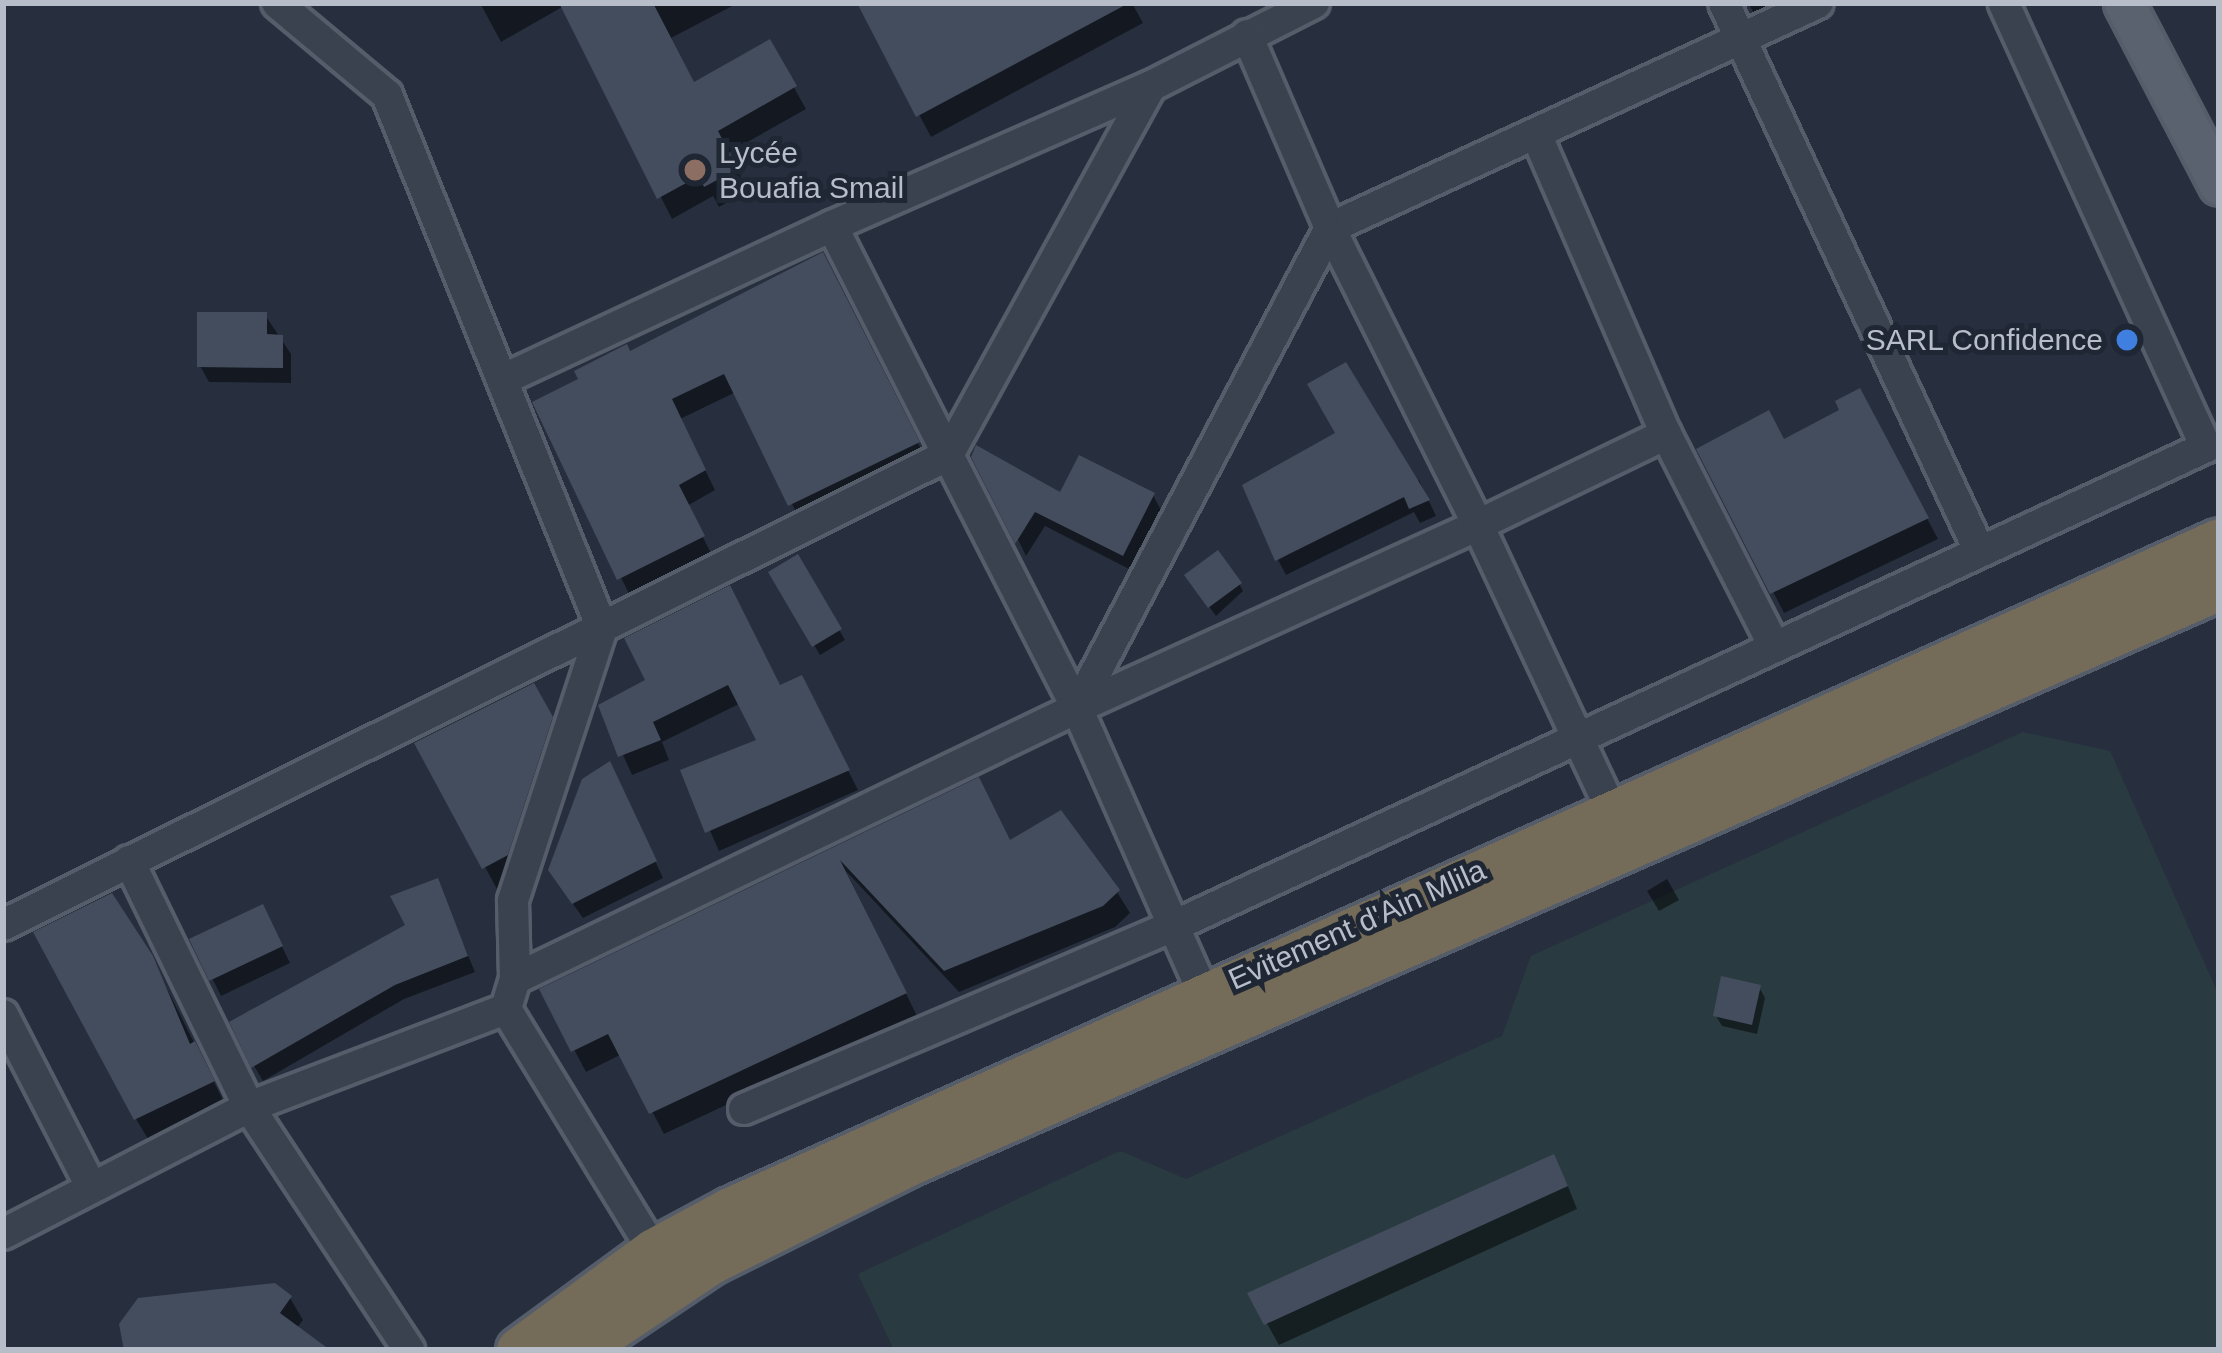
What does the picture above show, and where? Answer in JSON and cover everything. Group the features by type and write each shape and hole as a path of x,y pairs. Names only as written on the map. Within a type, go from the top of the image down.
{"highway":[{"name":"Evitement d'Ain Mlila","path":"519,1350 654,1251 1204,994 2219,541"},
{"name":"Evitement d'Ain Mlila","path":"578,1350 711,1261 906,1164 2219,586"}],"main road":[{"path":"2124,3 2219,185"}],"street":[{"path":"277,3 387,95 602,628 513,901 515,979 506,1010 654,1251"},
{"path":"504,379 832,226 1151,86 1314,3"},
{"path":"1724,3 1979,550"},
{"path":"1077,708 1330,229 1818,3"},
{"path":"744,1109 1176,926 1773,644 2206,447 2004,3"},
{"path":"1247,35 1330,229 1478,525 1612,811"},
{"path":"3,926 948,455 1151,86"},
{"path":"1536,134 1666,434 1773,644"},
{"path":"832,226 1077,708 1204,994"},
{"path":"515,979 1077,708 1666,434"},
{"path":"129,861 249,1107 409,1350"},
{"path":"3,1234 249,1107 506,1010"},
{"path":"3,1015 91,1186"}],"shaded area":[{"path":"2023,732 2110,751 2219,996 2219,1350 894,1350 858,1274 1120,1151 1186,1179 1502,1036 1531,956"}],"building":[{"path":"559,3 653,3 694,82 770,39 797,86 718,131 738,169 704,187 699,176 657,199"},
{"path":"857,3 1129,3 916,117"},
{"path":"823,252 920,442 788,506 724,374 672,399 706,470 679,485 705,536 617,580 532,402 578,379 574,371 627,344 630,351"},
{"path":"197,312 267,312 267,334 283,335 283,368 197,367"},
{"path":"1346,362 1430,500 1409,509 1404,497 1275,561 1242,485 1335,433 1307,384"},
{"path":"1860,388 1929,518 1770,594 1696,449 1769,410 1784,439 1839,410 1835,401"},
{"path":"976,445 1060,492 1079,455 1155,493 1123,556 1035,512 1015,544 971,457"},
{"path":"1218,550 1242,583 1208,608 1184,575"},
{"path":"798,554 842,629 812,647 768,572"},
{"path":"730,585 780,685 802,675 850,770 705,833 680,770 756,740 728,685 653,722 661,740 618,757 598,705 645,680 624,638"},
{"path":"534,683 553,717 508,855 482,869 414,743"},
{"path":"610,761 657,861 572,904 548,870 582,779"},
{"path":"979,777 1010,840 1061,810 1120,890 1103,906 944,971 840,860 907,993 649,1114 608,1034 571,1052 539,989"},
{"path":"438,878 468,956 395,985 251,1068 229,1022 405,925 390,896"},
{"path":"112,893 153,956 190,1044 195,1041 215,1081 134,1120 33,932"},
{"path":"263,904 283,946 209,981 189,939"},
{"path":"1721,976 1761,985 1752,1025 1713,1016"},
{"path":"1554,1154 1568,1186 1264,1325 1247,1293"},
{"path":"275,1283 292,1296 280,1313 330,1350 124,1350 119,1324 138,1298"}],"place":[{"name":"Lycée Bouafia Smail","path":"695,170"},
{"name":"SARL Confidence","path":"2127,340"}]}
